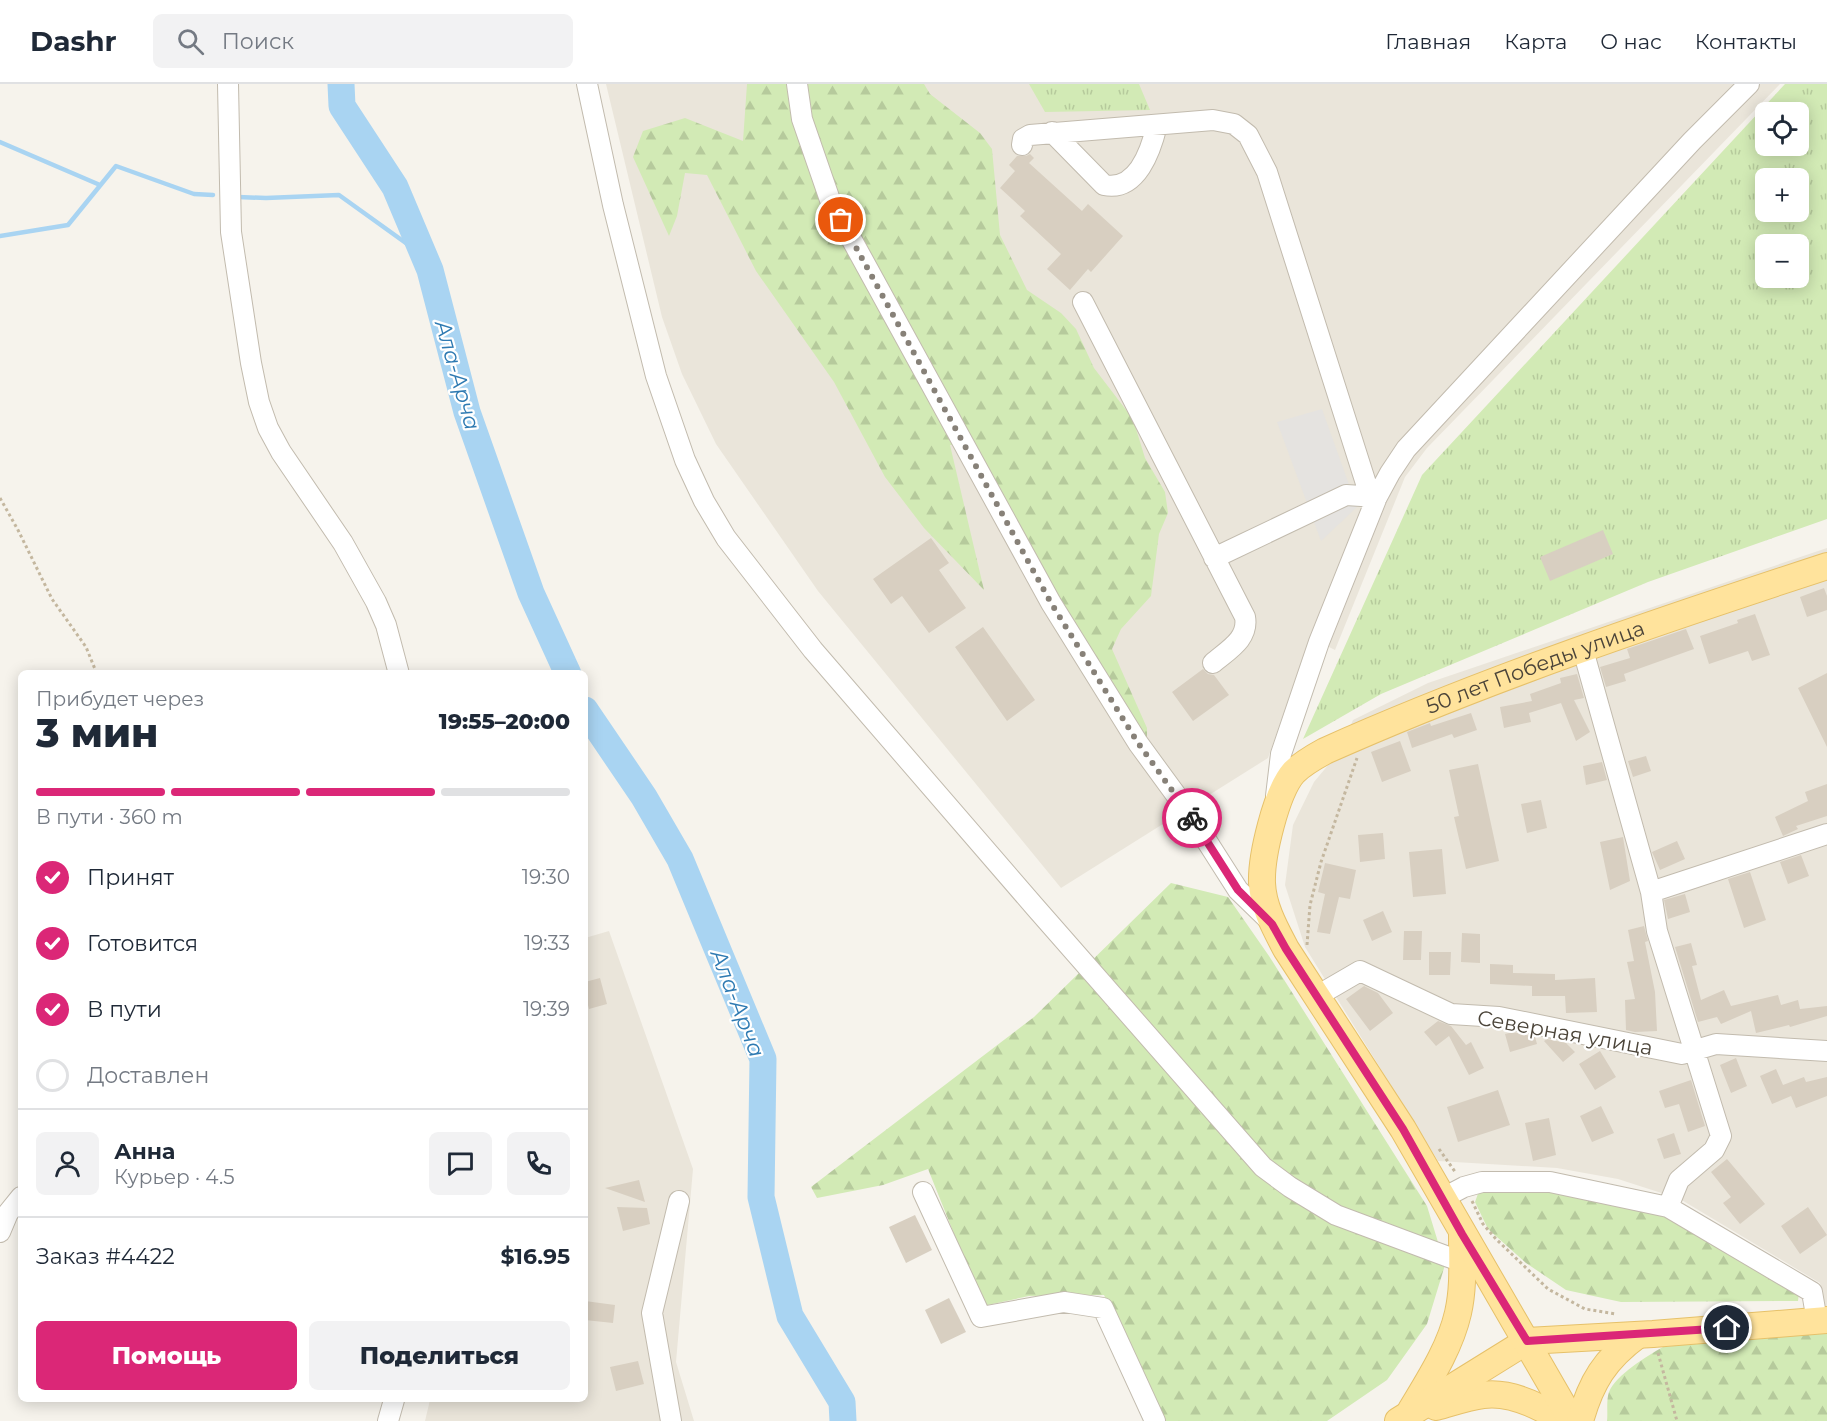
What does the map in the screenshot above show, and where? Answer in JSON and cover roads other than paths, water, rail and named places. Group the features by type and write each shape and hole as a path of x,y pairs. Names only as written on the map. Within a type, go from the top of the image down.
{"main road":[{"name":"50 лет Победы улица","path":"1572,1421 1403,1129 1272,924 1262,884 1264,857 1274,814 1293,773 1307,761 1325,751 1464,694 1583,650 1827,566"},
{"path":"1403,1418 1440,1360 1452,1333 1461,1296 1462,1234"},
{"path":"1403,1418 1527,1341 1822,1320"},
{"path":"1580,1421 1600,1372 1620,1348 1640,1333"},
{"path":"1403,1418 1483,1395 1497,1395 1529,1402 1563,1421"}],"street":[{"path":"228,84 231,232 250,363 259,402 268,428 281,452 343,543 376,602 386,625 398,670"},
{"path":"587,84 612,205 656,376 685,460 704,501 726,538 821,659 1263,1167 1290,1187 1336,1215 1462,1262"},
{"path":"797,84 802,120 830,200 1051,603 1138,743 1186,810 1238,890 1272,924"},
{"path":"1274,814 1281,754 1318,642 1373,497 1406,449 1692,141 1749,84"},
{"path":"1022,145 1023,139 1030,135 1052,132 1213,120 1234,124 1248,135 1267,172 1373,497"},
{"path":"1052,132 1104,185 1114,187 1124,183 1135,174 1144,162 1157,125"},
{"path":"1083,302 1245,617 1246,626 1242,638 1213,663"},
{"path":"1214,558 1346,495 1373,497"},
{"path":"1583,650 1651,892 1657,931 1721,1136 1714,1150 1679,1180 1668,1207"},
{"path":"1651,892 1827,834"},
{"name":"Северная улица","path":"1317,996 1360,971 1451,1014 1499,1017 1682,1054 1716,1044 1827,1050"},
{"path":"1443,1198 1464,1187 1482,1182 1550,1182 1668,1207 1812,1292 1822,1320"},
{"path":"923,1192 981,1317 1064,1302 1103,1308 1155,1421"},
{"path":"0,1232 8,1213 18,1201"},
{"path":"671,1421 652,1313 679,1201"},
{"path":"388,1421 393,1402"}],"waterway":[{"name":"Ала-Арча","path":"341,84 342,106 395,187 430,270 467,412 531,593 566,670"},
{"path":"0,142 100,185"},
{"path":"0,236 68,225 116,166 194,194 213,195"},
{"path":"238,197 339,195 424,256"},
{"name":"Ала-Арча","path":"588,714 644,797 680,859 763,1059 761,1197 790,1316 842,1402 843,1421"}]}
